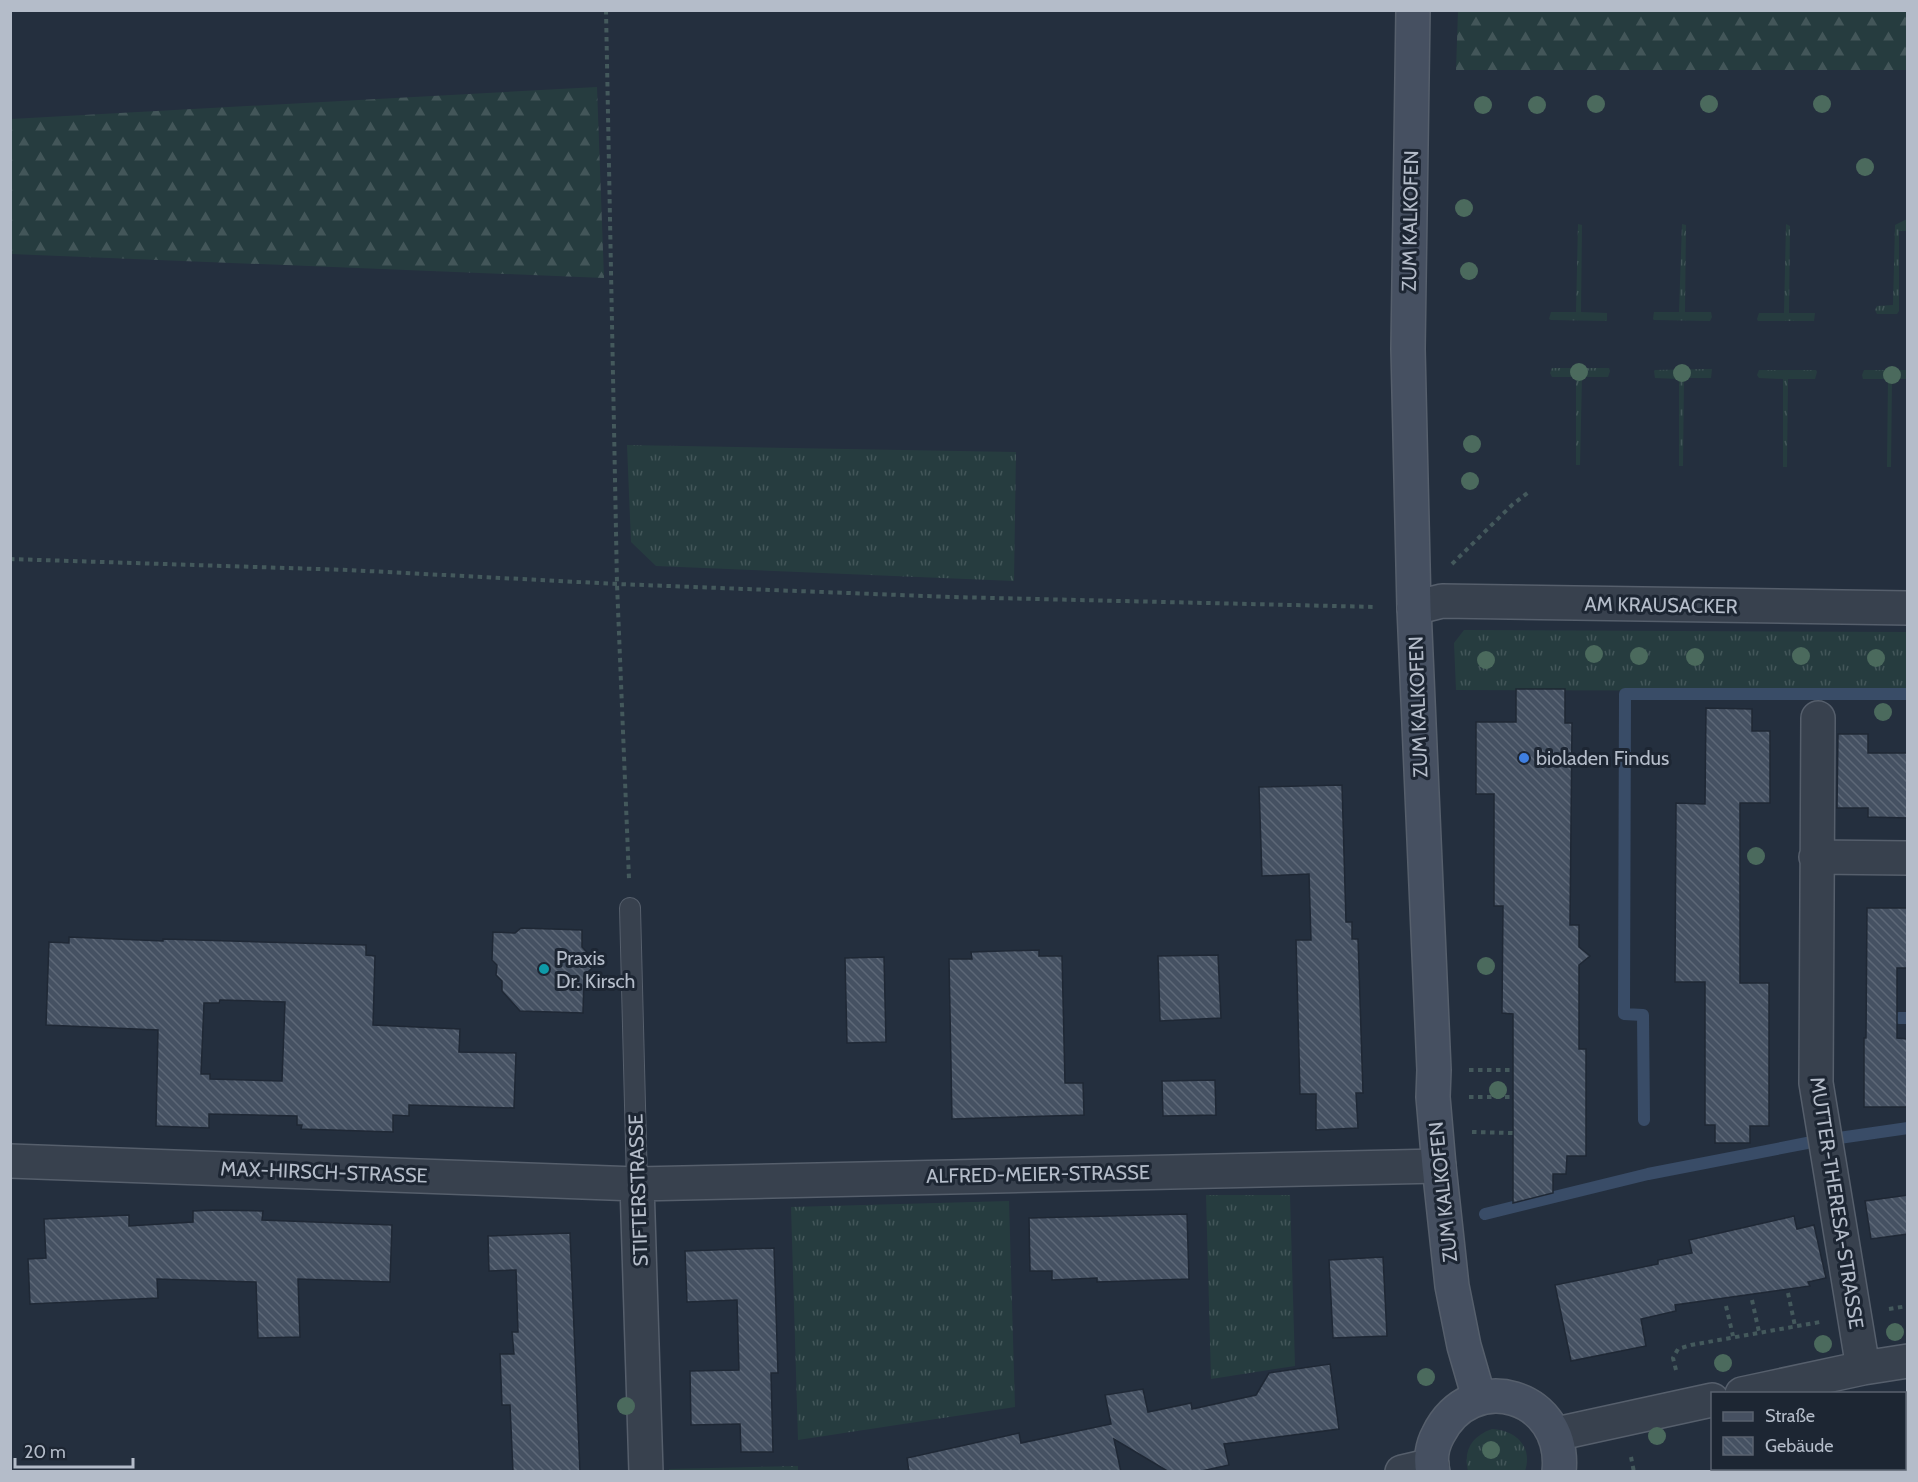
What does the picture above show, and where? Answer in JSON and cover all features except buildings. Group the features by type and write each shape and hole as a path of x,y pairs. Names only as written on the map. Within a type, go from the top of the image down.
{"street":[{"name":"ZUM KALKOFEN","path":"1413,10 1408,349 1414,608 1434,1070 1433,1097 1452,1286 1464,1346 1479,1398"},
{"name":"AM KRAUSACKER","path":"1414,608 1442,602 1908,608"},
{"name":"MUTTER-THERESA-STRASSE","path":"1818,718 1816,1083 1863,1368"},
{"path":"1816,857 1908,858"},
{"name":"MAX-HIRSCH-STRASSE","path":"10,1161 638,1184"},
{"name":"ALFRED-MEIER-STRASSE","path":"638,1184 1439,1166"},
{"name":"STIFTERSTRASSE","path":"638,1184 646,1472"},
{"path":"1751,1392 1863,1368 1908,1361"},
{"path":"1422,1470 1444,1423 1460,1407 1479,1398 1503,1396 1525,1402 1543,1416 1556,1434 1561,1455 1559,1472"},
{"path":"1556,1434 1711,1400"}],"lane":[{"name":"STIFTERSTRASSE","path":"630,908 638,1184"}],"path":[{"path":"606,10 617,584 630,908"},
{"path":"1444,568 1462,555 1512,505 1530,491"},
{"path":"10,560 348,570 617,584 951,597 1414,608"},
{"path":"1788,1293 1795,1326"},
{"path":"1752,1300 1759,1332"},
{"path":"1726,1306 1733,1336"},
{"path":"1631,1456 1634,1472"}],"green space":[{"path":"1458,11 1907,11 1907,70 1456,70"},
{"path":"597,87 604,278 11,254 11,119"},
{"path":"1907,219 1907,231 1899,231 1899,311 1897,314 1877,314 1875,310 1877,306 1893,305 1895,225"},
{"path":"1578,224 1582,225 1581,312 1607,313 1607,321 1549,319 1551,312 1576,312"},
{"path":"1682,224 1686,225 1685,312 1711,312 1710,321 1653,319 1654,312 1679,312"},
{"path":"1786,224 1790,226 1789,313 1815,313 1814,321 1758,321 1759,313 1784,313"},
{"path":"1552,368 1609,368 1610,371 1608,377 1582,377 1580,465 1576,465 1576,377 1552,377 1550,373"},
{"path":"1712,369 1711,378 1684,378 1683,466 1679,466 1679,379 1655,378 1654,371"},
{"path":"1759,370 1816,370 1817,372 1815,379 1788,379 1787,467 1783,467 1783,379 1759,378 1757,375"},
{"path":"1864,370 1907,370 1907,379 1892,379 1891,467 1887,467 1888,379 1863,379"},
{"path":"627,445 1016,452 1014,581 656,566 631,542"},
{"path":"1464,630 1907,632 1907,691 1456,690 1454,643"},
{"path":"1206,1195 1290,1195 1295,1366 1211,1379"},
{"path":"1009,1201 1015,1407 798,1440 791,1207"},
{"path":"1492,1429 1515,1436 1520,1441 1527,1454 1525,1471 1468,1471 1468,1450 1474,1440"},
{"path":"798,1466 798,1472 669,1472 669,1469"}],"waterway":[{"path":"1644,1120 1643,1015 1624,1014 1625,694 1908,694"},
{"path":"1899,1018 1908,1018"},
{"path":"1839,1138 1908,1128"},
{"path":"1485,1214 1648,1174 1807,1143"}],"place":[{"name":"bioladen Findus","path":"1524,758"},
{"name":"Praxis Dr. Kirsch","path":"544,969"}]}
